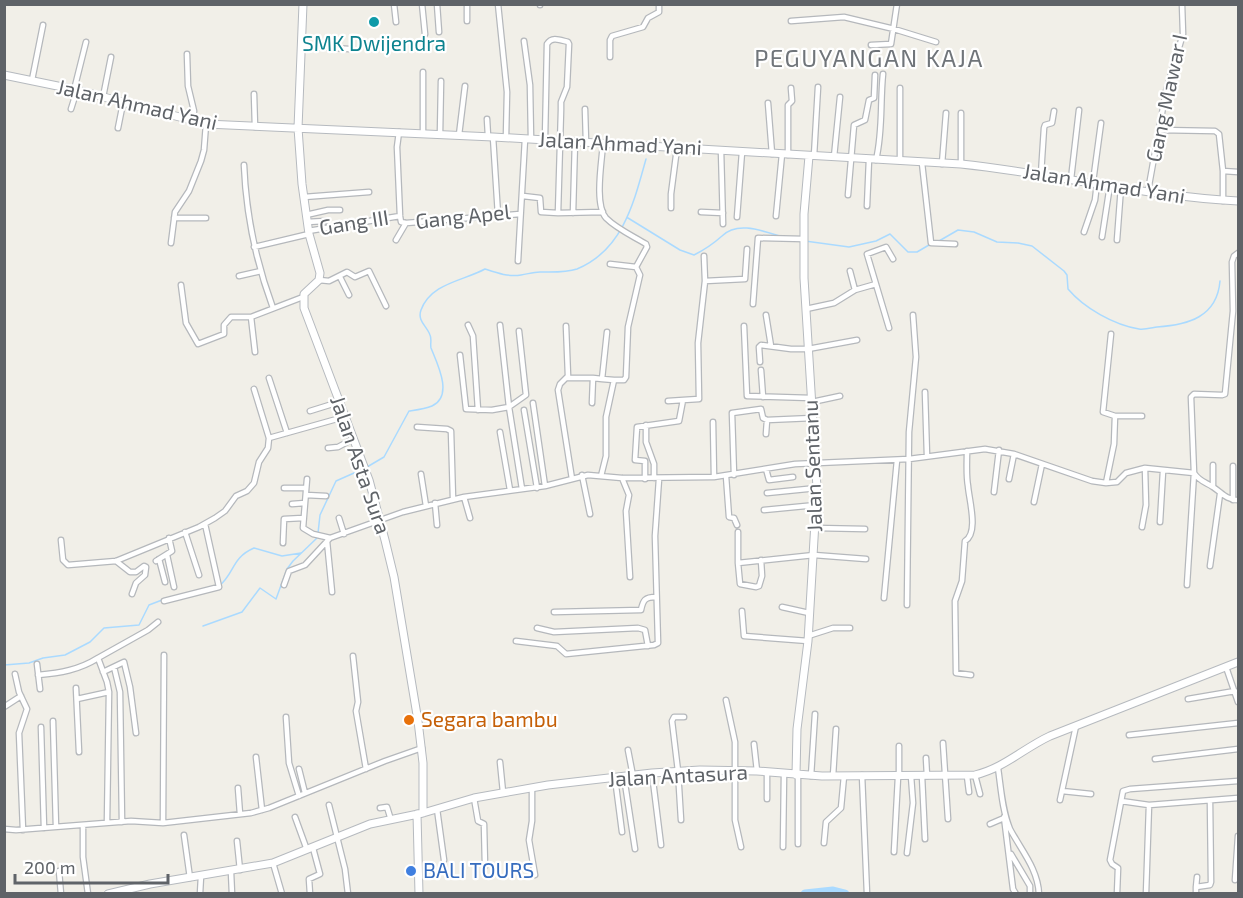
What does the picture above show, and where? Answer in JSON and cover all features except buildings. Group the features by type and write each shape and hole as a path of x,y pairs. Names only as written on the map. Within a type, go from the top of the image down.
{"main road":[{"path":"303,4 298,128 308,232 320,270 319,280 303,297"},
{"name":"Jalan Ahmad Yani","path":"4,75 75,90 206,124 528,139 560,138 586,142 784,155 961,164 1223,201 1239,201"},
{"name":"Jalan Sentanu","path":"797,775 796,729 808,638 817,488 804,239 811,156"},
{"name":"Jalan Asta Sura","path":"303,297 304,308 369,480 394,577 422,748 419,894"},
{"name":"Jalan Antasura","path":"108,894 273,863 370,824 420,814 474,798 532,788 678,771 757,771 811,776 975,775 998,768 1042,740 1239,662"}],"street":[{"path":"394,4 396,22"},
{"path":"423,4 425,34"},
{"path":"437,4 439,32"},
{"path":"467,4 467,21"},
{"path":"498,4 507,92 506,137"},
{"path":"610,57 612,36 643,27 648,18 660,12 659,4"},
{"path":"871,45 891,45 897,4"},
{"name":"Gang Mawar I","path":"1148,191 1166,91 1183,34 1182,4"},
{"path":"791,21 844,17 936,42"},
{"path":"32,80 43,25"},
{"path":"545,139 547,59 549,41 554,39 568,42 567,87 561,102 558,213"},
{"path":"71,109 86,42"},
{"name":"Gang Apel","path":"406,223 520,214 528,139 530,85 524,42"},
{"path":"303,46 350,49"},
{"path":"186,54 187,83 194,111 192,121"},
{"path":"103,97 111,57"},
{"path":"423,72 423,134"},
{"path":"867,206 872,160 882,134 880,95 883,74"},
{"path":"848,195 854,125 865,120 869,100 874,98 875,75"},
{"path":"440,134 441,81"},
{"path":"459,135 465,86"},
{"path":"811,156 819,87"},
{"path":"776,216 788,105 792,101 791,88"},
{"path":"900,88 900,161"},
{"path":"254,94 255,127"},
{"path":"834,157 840,97"},
{"path":"118,128 123,103"},
{"path":"768,103 772,154"},
{"path":"585,109 586,142"},
{"path":"1071,179 1079,110"},
{"path":"1041,174 1044,128 1052,123 1054,111"},
{"path":"942,164 946,113"},
{"path":"961,113 961,164"},
{"path":"487,119 498,215"},
{"path":"1084,232 1095,200 1101,123"},
{"path":"171,243 174,218 189,191 201,161 206,124"},
{"path":"1160,130 1217,132 1220,136 1223,201"},
{"path":"396,240 406,223 401,222 400,216 397,148 399,132"},
{"path":"573,213 575,141"},
{"path":"603,143 600,190 603,212 605,217 622,230 647,245 636,267"},
{"path":"671,208 677,148"},
{"path":"721,150 723,225"},
{"path":"737,217 742,152"},
{"path":"922,163 931,243 955,244"},
{"path":"244,165 254,247 273,308"},
{"path":"1223,171 1239,172"},
{"path":"1102,237 1110,185"},
{"path":"1117,240 1121,187"},
{"path":"304,197 369,192"},
{"path":"523,196 540,198 542,212 603,212"},
{"path":"306,218 328,210 340,210"},
{"path":"701,213 723,213"},
{"path":"518,261 520,214"},
{"name":"Gang III","path":"254,247 308,232 400,216"},
{"path":"174,218 206,218"},
{"path":"306,218 325,220"},
{"path":"753,304 758,238 804,239"},
{"path":"889,328 867,254 886,247 893,259"},
{"path":"705,281 746,279 747,249"},
{"path":"1187,585 1194,473 1191,397 1194,394 1225,394 1233,311 1232,262 1233,256 1239,253"},
{"path":"668,401 699,399 698,343 705,281 704,256"},
{"path":"610,264 636,267"},
{"path":"572,479 558,390 560,384 567,378 624,380 626,377 628,327 640,275 636,267"},
{"path":"239,276 261,271"},
{"path":"319,280 329,281 347,272 355,277 369,271 386,306"},
{"path":"850,271 855,290"},
{"path":"340,277 349,295"},
{"path":"806,309 834,303 855,290 876,284"},
{"path":"181,285 186,323 198,344 224,334 224,325 231,317 251,317 303,297"},
{"path":"766,315 771,346"},
{"path":"907,605 910,421 916,357 913,315"},
{"path":"251,317 255,352"},
{"path":"468,325 473,336 478,410"},
{"path":"500,325 509,407 522,489"},
{"path":"566,326 567,378"},
{"path":"744,326 746,395 812,400 840,396"},
{"path":"460,355 465,407 468,410 499,410 509,407 526,394 519,331"},
{"path":"602,379 607,332"},
{"path":"1111,334 1104,412 1115,416 1142,416"},
{"path":"760,362 759,346 808,349 856,340"},
{"path":"761,370 763,397"},
{"path":"269,378 287,433"},
{"path":"592,403 593,378"},
{"path":"601,476 606,456 606,417 614,380"},
{"path":"61,540 61,556 68,565 116,561 205,524 225,511 238,494 250,489 256,479 259,462 268,448 269,438 254,389"},
{"path":"925,392 927,456"},
{"path":"645,479 645,461 635,460 637,428 679,421 683,400"},
{"path":"310,411 339,402"},
{"path":"533,403 545,486"},
{"path":"734,475 732,414 761,409 763,418 767,420 813,418"},
{"path":"524,410 537,488"},
{"path":"1106,483 1114,444 1115,416"},
{"path":"269,438 344,417"},
{"path":"766,434 767,420"},
{"path":"713,422 714,477"},
{"path":"516,641 557,646 566,654 648,646 656,644 659,640 655,536 657,478 647,446 646,425"},
{"path":"417,427 451,431 453,499"},
{"path":"500,432 510,490"},
{"path":"328,448 339,447 353,439"},
{"path":"284,585 288,572 305,566 327,539 435,503 510,490 537,488 582,475 645,479 714,477 795,464 897,460 985,449 1014,454 1092,481 1106,483 1117,482 1126,473 1145,468 1194,473"},
{"path":"994,492 999,450"},
{"path":"967,452 972,534 965,541 962,581 954,601 956,672 958,675 971,675"},
{"path":"1009,480 1014,454"},
{"path":"884,598 897,460"},
{"path":"1034,502 1042,464"},
{"path":"1212,487 1213,465"},
{"path":"1194,473 1199,480 1220,494 1236,500 1233,466"},
{"path":"1142,526 1146,505 1145,468"},
{"path":"766,469 769,480 793,477"},
{"path":"1160,522 1163,471"},
{"path":"421,474 426,506"},
{"path":"582,475 590,514"},
{"path":"726,476 729,517 734,518 737,529 740,584 757,587 761,579 761,560"},
{"path":"622,478 629,497 626,511 630,577"},
{"path":"307,479 304,531 327,539"},
{"path":"284,488 306,488"},
{"path":"767,493 817,488"},
{"path":"1210,566 1220,494"},
{"path":"306,495 326,496"},
{"path":"464,497 470,518"},
{"path":"292,504 305,503"},
{"path":"435,503 437,525"},
{"path":"764,510 816,505"},
{"path":"283,543 284,519 303,518"},
{"path":"339,518 344,534"},
{"path":"164,601 219,587 205,524"},
{"path":"816,528 865,529"},
{"path":"185,532 199,575"},
{"path":"165,582 158,560 172,550 169,538"},
{"path":"327,539 332,592"},
{"path":"167,555 174,587"},
{"path":"738,562 814,555 866,559"},
{"path":"116,561 130,572 146,567 145,575 136,583 132,594"},
{"path":"554,612 640,610 643,600 656,597"},
{"path":"782,607 809,613"},
{"path":"742,611 744,636 808,638 828,629 850,628"},
{"path":"38,675 84,666 158,622"},
{"path":"537,628 558,632 638,628 645,630 648,646"},
{"path":"163,822 164,655"},
{"path":"353,656 358,702 356,711 366,769"},
{"path":"98,658 109,692 107,823"},
{"path":"104,672 124,662 130,687 136,734"},
{"path":"37,664 40,689"},
{"path":"114,667 120,692 122,822"},
{"path":"1226,667 1239,702"},
{"path":"56,673 57,681"},
{"path":"15,674 27,709 19,733 23,830"},
{"path":"76,688 79,752"},
{"path":"1188,699 1235,691"},
{"path":"77,699 109,692"},
{"path":"4,707 21,696"},
{"path":"726,700 735,742 735,820 741,847"},
{"path":"811,776 815,714"},
{"path":"286,717 288,758 299,796"},
{"path":"681,820 672,721 673,717 684,717"},
{"path":"52,721 56,827"},
{"path":"1129,735 1239,723"},
{"path":"1060,800 1076,726"},
{"path":"41,727 44,828"},
{"path":"833,776 836,729"},
{"path":"943,743 948,819"},
{"path":"754,744 757,771"},
{"path":"894,852 899,746"},
{"path":"4,829 23,830 122,822 163,822 262,810 422,748"},
{"path":"1155,759 1239,749"},
{"path":"628,750 633,776"},
{"path":"256,756 262,810"},
{"path":"925,839 926,758"},
{"path":"500,762 504,792"},
{"path":"998,768 1013,887 1016,894"},
{"path":"299,769 305,793"},
{"path":"767,772 767,799"},
{"path":"652,773 661,845"},
{"path":"783,847 784,774"},
{"path":"797,775 798,844"},
{"path":"862,775 867,894"},
{"path":"975,775 980,794"},
{"path":"824,843 826,822 841,808 844,776"},
{"path":"907,852 913,802 911,776"},
{"path":"967,776 969,792"},
{"path":"624,777 635,849"},
{"path":"615,778 622,832"},
{"path":"1117,894 1118,868 1110,860 1122,794 1126,790 1239,781"},
{"path":"238,788 240,814"},
{"path":"532,788 529,840 535,875"},
{"path":"1062,791 1092,794"},
{"path":"474,798 478,821 484,824 485,866"},
{"path":"1121,801 1149,805 1239,798"},
{"path":"1196,886 1211,884 1210,801"},
{"path":"329,805 345,868 348,894"},
{"path":"1146,894 1149,805"},
{"path":"380,808 387,807 391,820"},
{"path":"437,809 444,860"},
{"path":"1004,812 1038,881 1039,894"},
{"path":"295,817 320,874 309,879 310,894"},
{"path":"990,824 1004,818"},
{"path":"83,825 83,857 88,894"},
{"path":"184,834 190,878"},
{"path":"1235,880 1239,837"},
{"path":"237,841 240,870"},
{"path":"1009,852 1029,884 1030,894"},
{"path":"273,863 282,894"},
{"path":"59,872 61,894"},
{"path":"231,872 232,894"},
{"path":"200,894 201,876"},
{"path":"1196,894 1197,877"}],"waterway":[{"path":"367,467 384,457 409,411 432,406 439,401 442,395 442,379 431,348 431,337 420,317 421,310 432,294 440,288 485,269 516,275 558,272 577,269 593,261 606,250 624,223 637,192 646,159"},
{"path":"628,218 680,250 694,255 728,231 736,229 760,230 783,237"},
{"path":"939,241 958,230 974,232 997,242 1032,246 1064,271 1067,275 1068,289 1082,303 1110,320 1139,329 1180,324 1199,317 1213,303 1220,281"},
{"path":"805,241 849,247 876,241 890,234 908,252 917,252 929,245"},
{"path":"318,533 320,515 336,481 363,469"},
{"path":"203,626 242,612 260,588 276,599 287,569 317,538"},
{"path":"219,586 241,556 254,548 282,556 301,553"},
{"path":"4,665 29,663 43,658 65,655 90,642 104,628 139,625 149,605 162,600"},
{"path":"805,894 833,891 845,894"}],"place":[{"name":"SMK Dwijendra","path":"374,22"},
{"name":"Segara bambu","path":"409,720"},
{"name":"BALI TOURS","path":"411,871"}],"district":[{"name":"PEGUYANGAN KAJA","path":"869,59"}]}
